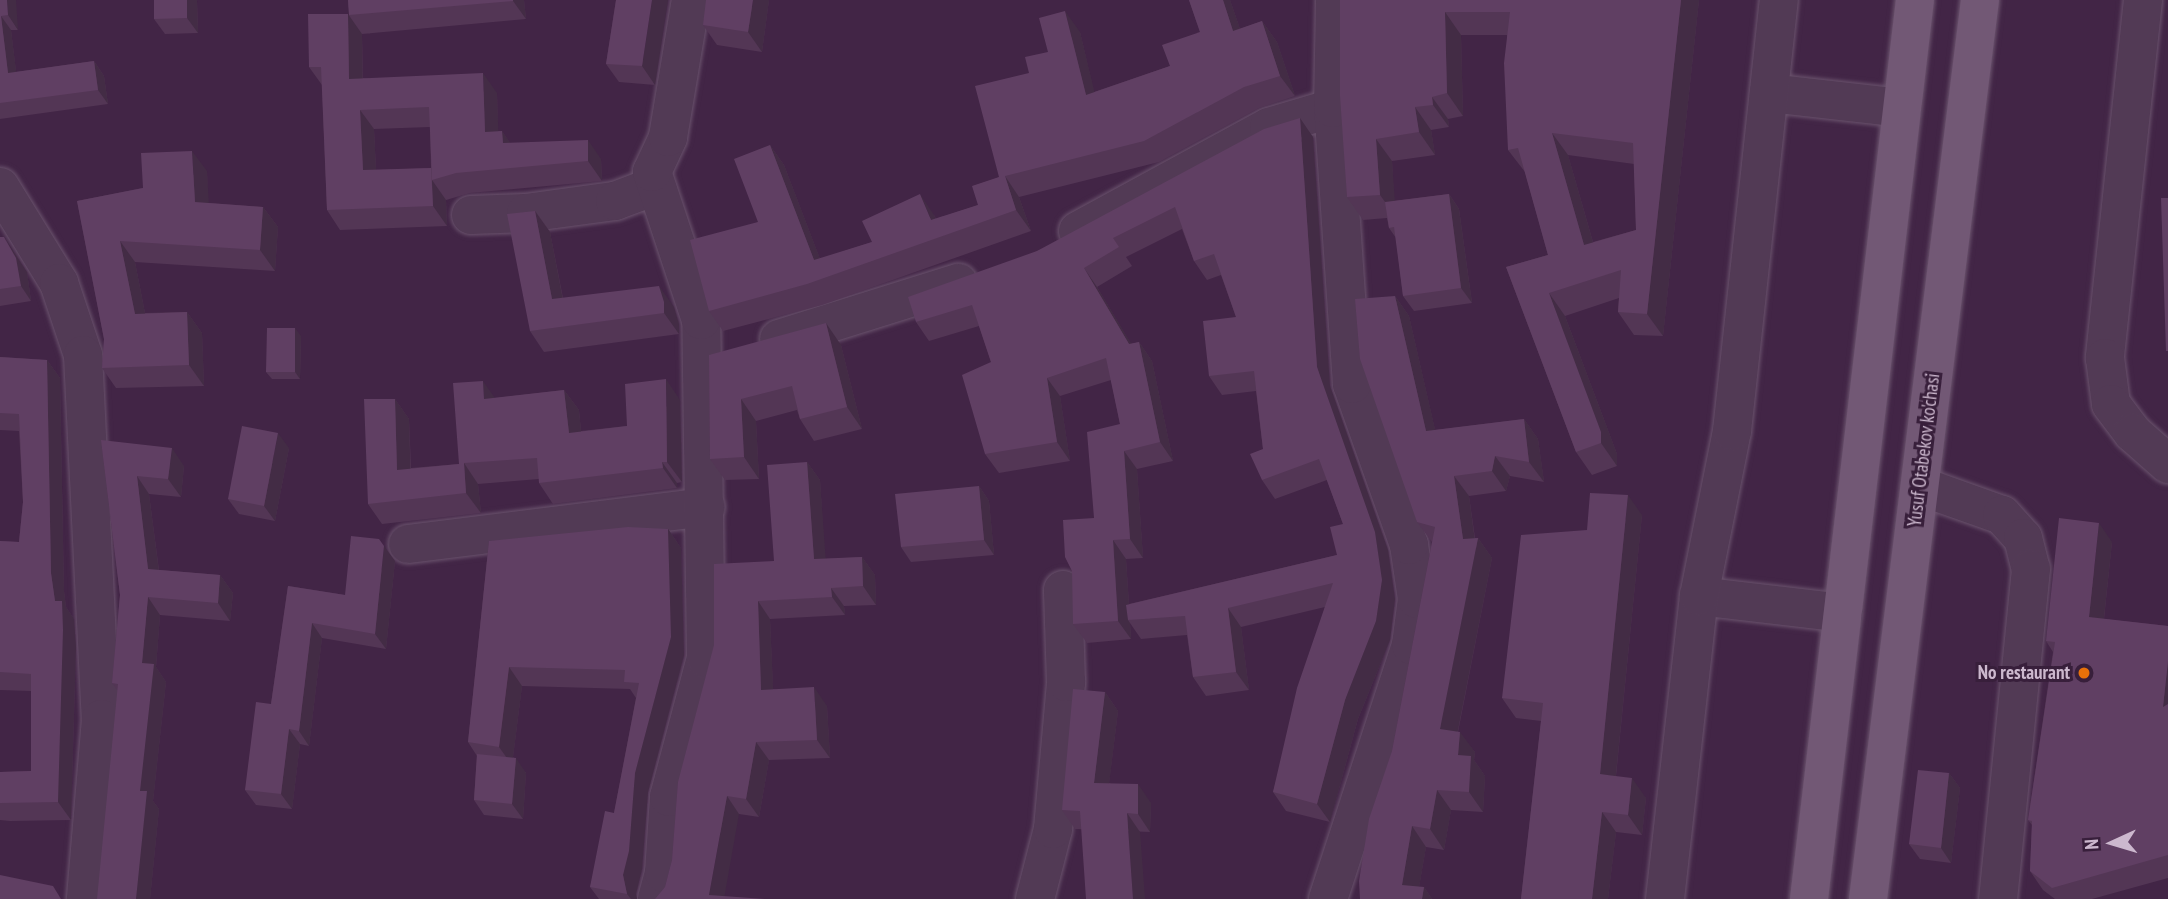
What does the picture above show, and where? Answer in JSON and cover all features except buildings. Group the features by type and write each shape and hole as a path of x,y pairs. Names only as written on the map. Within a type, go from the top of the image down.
{"main road":[{"path":"1809,899 1915,0"},
{"name":"Yusuf Otabekov ko'chasi","path":"1868,899 1980,0"}],"street":[{"path":"657,899 664,873 669,797 706,658 704,359 701,320 654,186 652,172 668,137 691,0"},
{"path":"1328,899 1411,645 1417,599 1409,545 1352,384 1333,108 1335,0"},
{"path":"1665,899 1699,596 1732,431 1779,0"},
{"path":"2143,0 2105,358 2111,404 2133,433 2168,464"},
{"path":"1769,93 1902,108"},
{"path":"1040,251 1269,127 1333,108"},
{"path":"471,215 526,213 615,201 654,186"},
{"path":"0,187 59,283 83,355 101,719 86,899"},
{"path":"704,359 828,326 995,269"},
{"path":"1920,486 2002,515 2023,538 2031,569 1998,899"},
{"path":"408,544 706,507"},
{"path":"1035,899 1055,802 1066,682 1063,590"},
{"path":"1699,596 1843,613"}],"place":[{"name":"No restaurant","path":"2084,673"}]}
